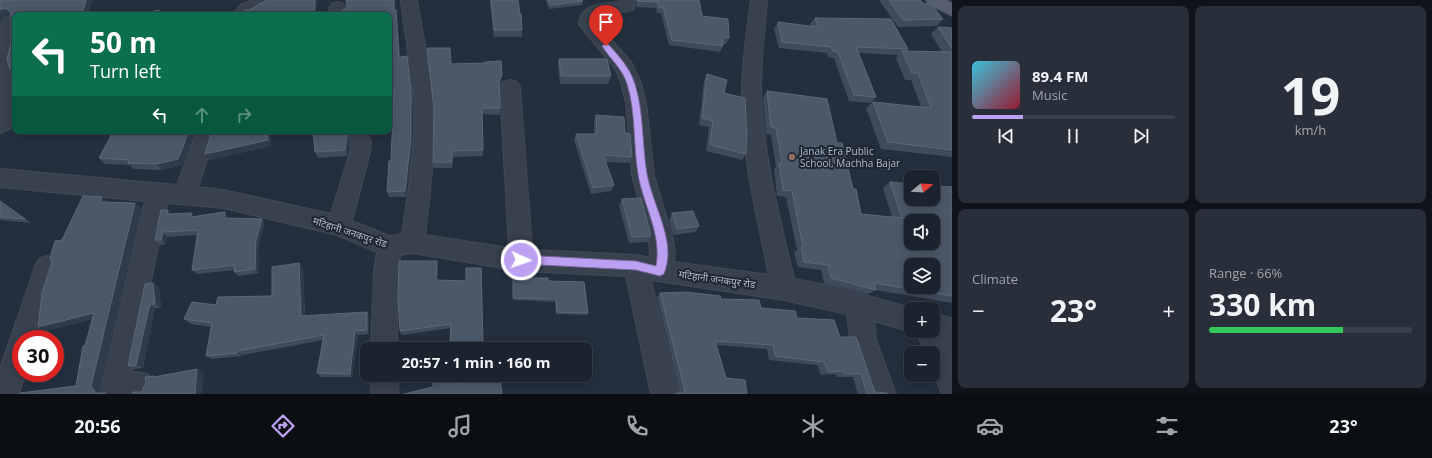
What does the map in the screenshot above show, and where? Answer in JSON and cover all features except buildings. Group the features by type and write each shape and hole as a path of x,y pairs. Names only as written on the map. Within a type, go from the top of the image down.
{"main road":[{"path":"934,0 952,10"}],"street":[{"path":"244,12 266,0"},
{"path":"384,342 386,272 401,244 422,166 424,131 422,94 409,0"},
{"path":"628,0 627,6 597,11 588,16 586,19 588,24 624,68 631,83 636,103 643,175 661,240 663,254 660,271"},
{"path":"759,0 752,64 752,123 759,177 784,289"},
{"path":"0,125 8,121 11,116 1,90 1,75 11,22"},
{"path":"510,87 521,260"},
{"path":"185,195 206,134"},
{"path":"339,226 360,152 360,142 357,134"},
{"name":"मटिहानी जनकपुर रोड","path":"0,178 223,199 339,226 401,244 521,260 636,266 833,298 904,318"},
{"path":"139,385 115,389 158,193"},
{"path":"636,266 665,394"},
{"path":"26,330 47,267"},
{"path":"859,305 863,340 882,394"},
{"path":"940,328 952,331"},
{"path":"932,338 952,386"},
{"path":"5,394 12,373"},
{"path":"384,382 385,394"}],"place":[{"name":"Janak Era Public School, Machha Bajar","path":"792,157"}],"route":[{"path":"521,260 636,266 660,271 663,254 661,240 643,175 636,103 631,83 624,68 606,46"}]}
